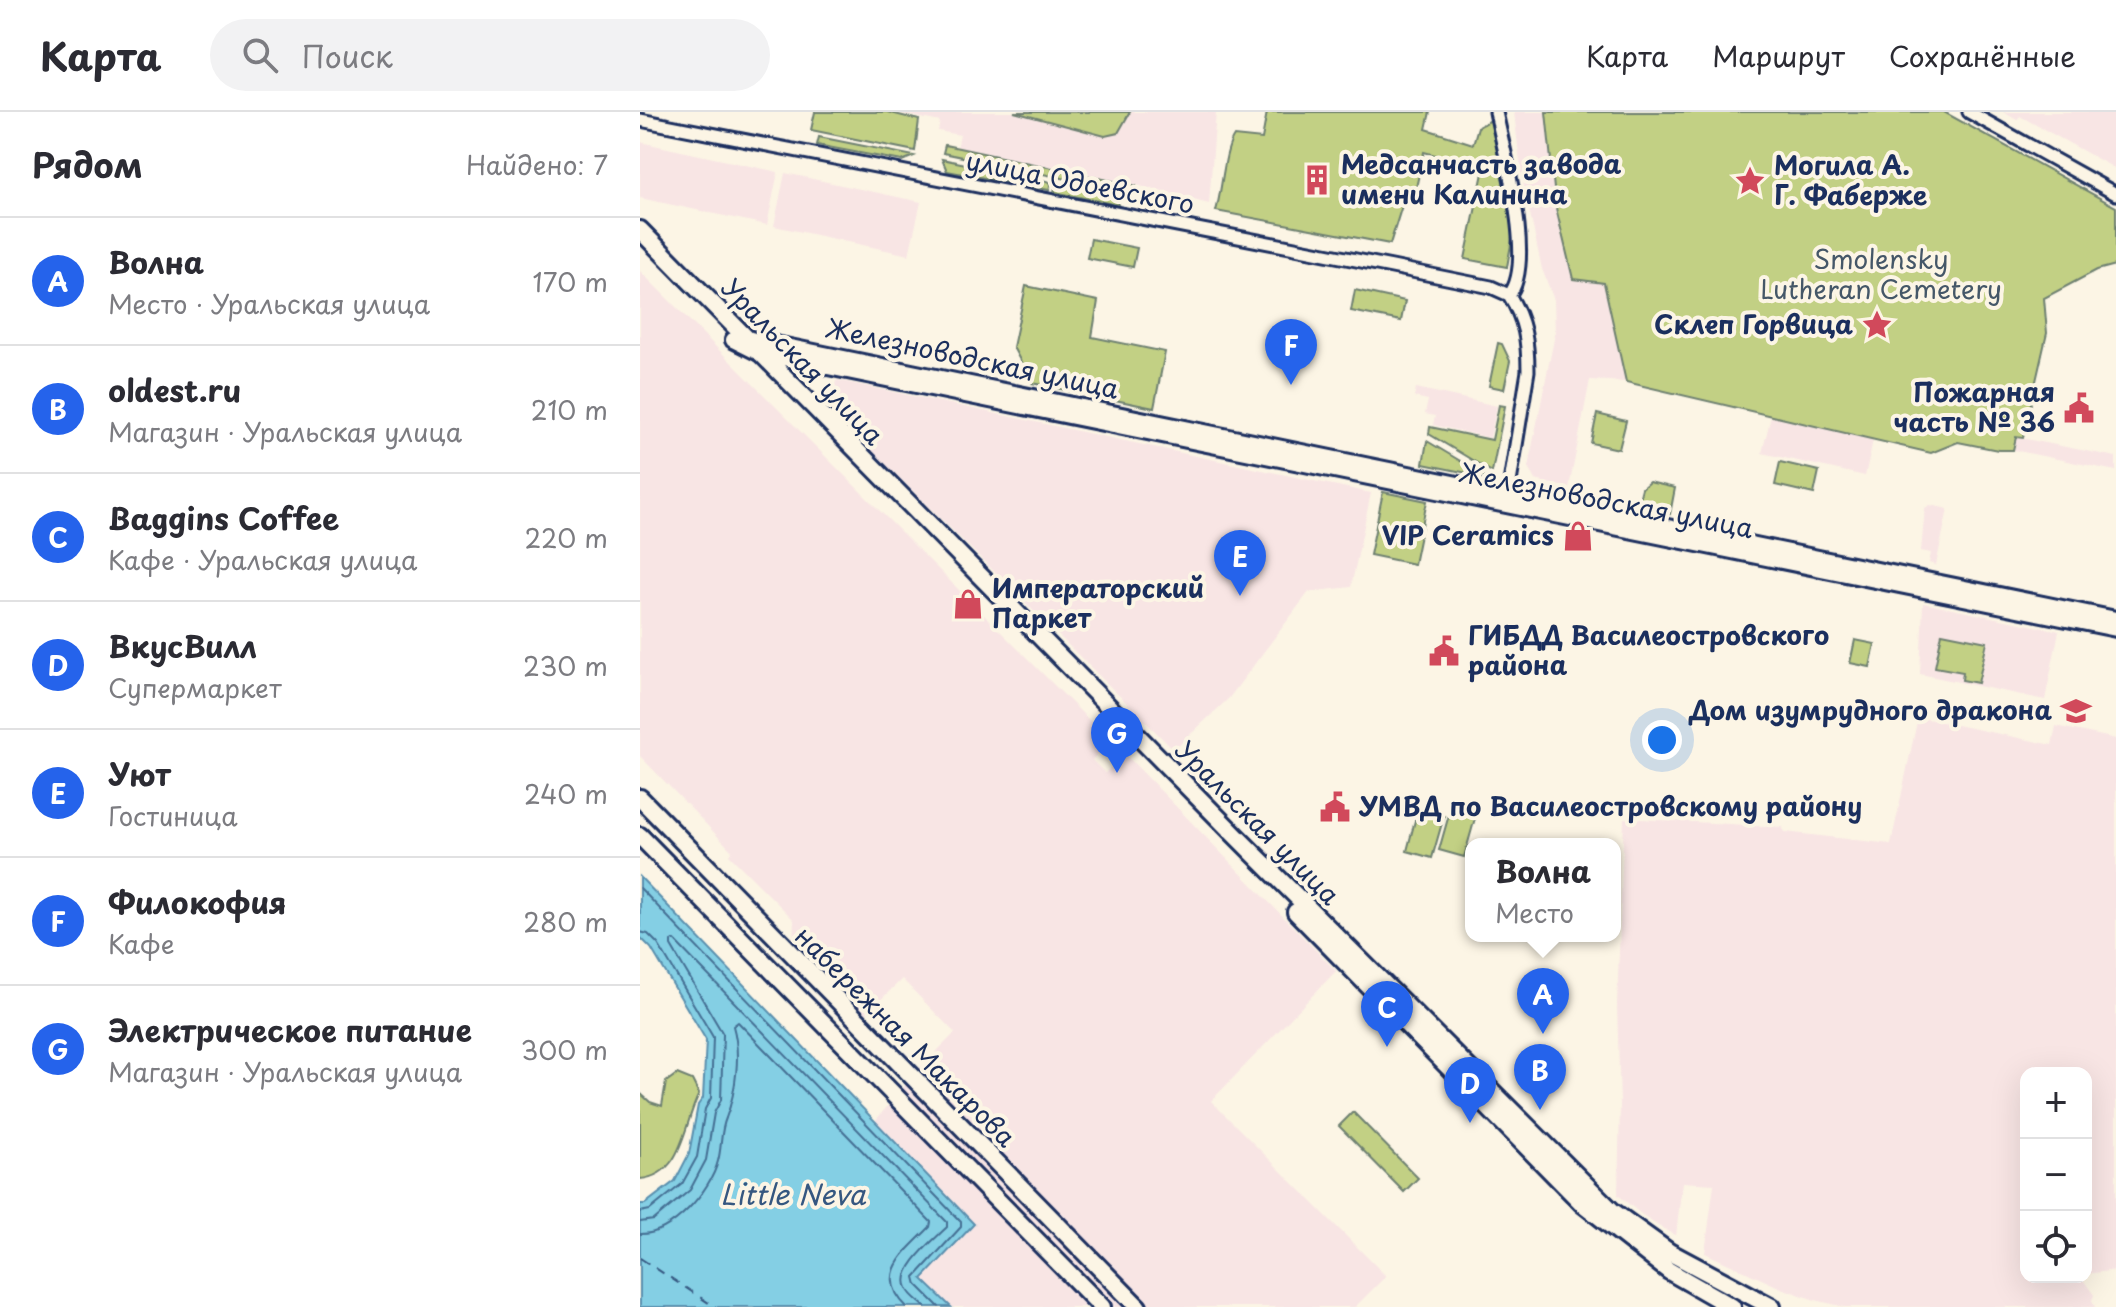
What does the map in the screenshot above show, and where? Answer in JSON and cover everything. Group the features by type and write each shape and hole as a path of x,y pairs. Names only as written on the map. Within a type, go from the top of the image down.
{"main road":[{"name":"Уральская улица","path":"640,230 738,338 1582,1203 1669,1271 1732,1307"},
{"name":"Уральская улица","path":"640,248 738,338 759,353 1612,1211 1669,1252 1772,1307"},
{"name":"набережная Макарова","path":"640,798 1138,1307"},
{"name":"набережная Макарова","path":"640,836 1102,1307"}],"street":[{"path":"1496,112 1519,234 1520,272 1517,287 1509,295 1526,329 1528,351 1528,371 1507,499"},
{"path":"1969,112 2116,194"},
{"name":"улица Одоевского","path":"640,120 1416,271 1491,287 1509,295"},
{"name":"Железноводская улица","path":"738,338 2116,629"},
{"name":"Железноводская улица","path":"759,353 2116,619"},
{"path":"789,384 787,372 799,361"}],"shaded area":[{"path":"893,112 1216,112 1209,204 1136,185 957,148 960,135 938,131 940,122"},
{"path":"1514,112 1546,112 1556,208 1604,283 1626,382 1590,380 1569,488 1535,480 1528,467 1555,334 1554,300 1542,269 1521,172"},
{"path":"2003,112 2116,112 2116,169 2020,116 2017,120"},
{"path":"640,142 778,172 767,225 640,198"},
{"path":"785,173 921,202 909,255 774,226"},
{"path":"640,271 1110,741 1092,760 1105,773 1124,753 1336,971 1211,1101 1386,1276 1355,1307 951,1307 922,1279 974,1224 875,1121 919,1069 955,1033 902,979 865,1015 793,940 794,920 729,855 732,851 640,756"},
{"path":"837,380 1371,493 1351,587 1309,592 1229,698 1174,750 825,404"},
{"path":"1416,388 1497,406 1490,438 1433,425 1435,416 1425,414 1428,400 1414,397"},
{"path":"1771,416 1873,440 1865,476 1762,453"},
{"path":"2016,437 2116,457 2116,471 2013,450"},
{"path":"1930,505 1948,509 1936,565 1929,563 1931,553 1921,551 1925,508"},
{"path":"1923,603 2059,631 2045,700 1920,674"},
{"path":"1918,717 2052,745 2056,726 2116,739 2116,1270 2092,1273 2092,1067 2020,1067 2020,1283 2085,1283 2094,1295 2092,1300 2095,1307 1845,1307 1815,1300 1705,1253 1714,1184 1682,1182 1676,1236 1618,1195 1620,1104 1617,1005 1624,818 1782,827 1785,832 1891,844"}],"green space":[{"path":"815,112 887,112 919,120 915,151 811,130"},
{"path":"1014,112 1130,112 1118,133 1105,136"},
{"path":"1267,112 1430,112 1426,129 1473,144 1478,127 1491,120 1513,233 1507,267 1465,259 1484,168 1424,152 1413,201 1404,199 1390,244 1216,211 1225,161 1234,136 1262,139"},
{"name":"Smolensky Lutheran Cemetery","path":"1546,112 1944,112 2116,207 2116,265 2097,270 2044,298 2047,333 2023,438 2016,437 2013,450 1958,442 1931,453 1626,382 1604,283 1573,279 1556,208"},
{"path":"819,137 914,156 902,161 817,145"},
{"path":"945,145 1136,186 1134,193 943,153"},
{"path":"942,159 1051,182 1049,190 947,171"},
{"path":"1056,183 1120,196 1118,205 1054,192"},
{"path":"1091,239 1137,248 1133,267 1087,258"},
{"path":"1026,286 1098,301 1092,337 1165,352 1154,408 1032,383 1013,347"},
{"path":"1355,290 1405,301 1401,321 1351,311"},
{"path":"1498,343 1502,344 1510,361 1504,389 1489,386"},
{"path":"1499,405 1505,406 1492,472 1429,434 1430,427 1492,440"},
{"path":"1597,414 1626,421 1619,449 1591,443"},
{"path":"1427,441 1487,477 1423,464"},
{"path":"1780,462 1819,471 1814,494 1775,485"},
{"path":"1649,482 1675,488 1670,514 1637,507 1642,488"},
{"path":"1383,492 1427,501 1414,564 1370,555"},
{"path":"1942,633 1987,642 1978,683 1962,680 1963,672 1935,667"},
{"path":"1855,640 1875,644 1870,667 1850,663"},
{"path":"1454,797 1479,804 1469,838 1465,838 1464,857 1439,850"},
{"path":"1418,809 1444,816 1432,858 1407,851"},
{"path":"677,1074 692,1080 699,1094 674,1158 655,1175 640,1179 640,1093 650,1102 662,1106 666,1082"},
{"path":"1353,1112 1418,1178 1404,1192 1339,1126"}],"water":[{"name":"Little Neva","path":"640,877 974,1224 922,1279 951,1307 640,1307 640,1204 645,1204 675,1181 689,1154 698,1105 703,1098 706,1040 651,948 640,937"}],"ferry route":[{"path":"640,1258 715,1307"}],"place":[{"name":"Медсанчасть завода имени Калинина","path":"1317,180"},
{"name":"Могила А. Г. Фаберже","path":"1750,181"},
{"name":"Склеп Горвица","path":"1877,325"},
{"name":"Филокофия","path":"1291,385"},
{"name":"Пожарная часть № 36","path":"2079,408"},
{"name":"VIP Ceramics","path":"1578,536"},
{"name":"Уют","path":"1240,596"},
{"name":"Императорский Паркет","path":"968,604"},
{"name":"ГИБДД Василеостровского района","path":"1444,651"},
{"name":"Дом изумрудного дракона","path":"2076,711"},
{"name":"Электрическое питание","path":"1117,773"},
{"name":"УМВД по Василеостровскому району","path":"1335,807"},
{"name":"Волна","path":"1543,1034"},
{"name":"Baggins Coffee","path":"1387,1047"},
{"name":"oldest.ru","path":"1540,1110"},
{"name":"ВкусВилл","path":"1470,1123"}]}
